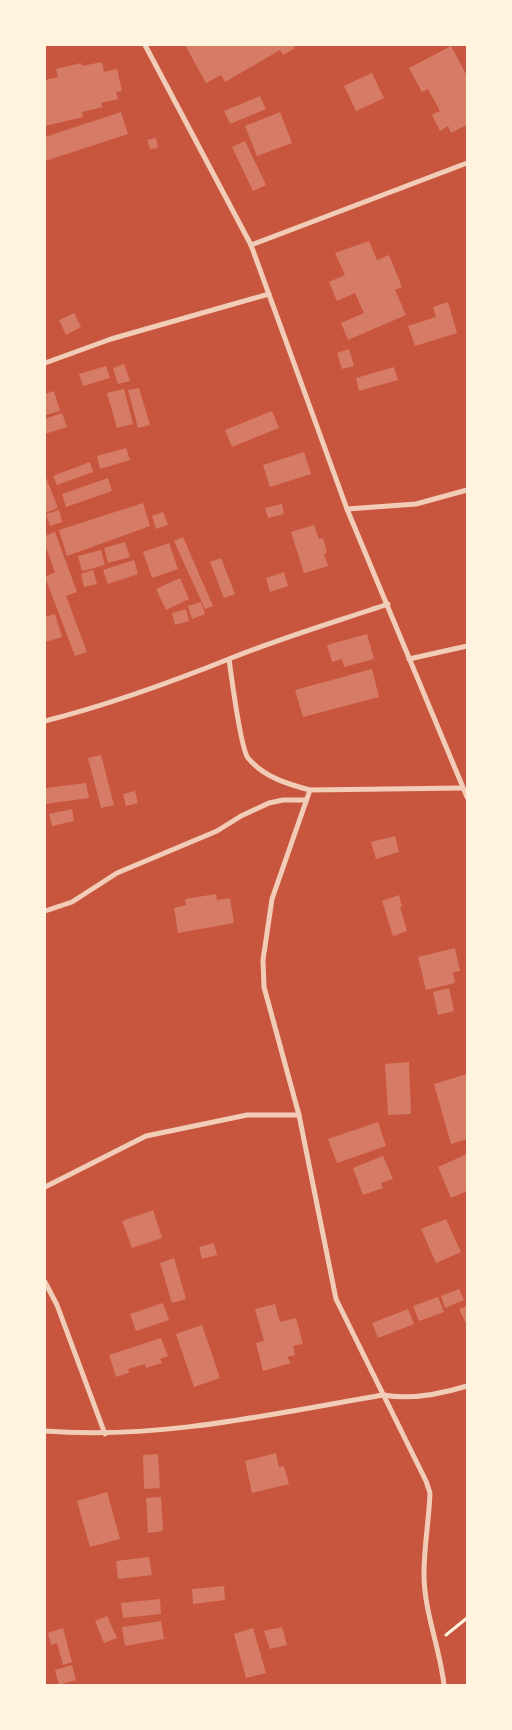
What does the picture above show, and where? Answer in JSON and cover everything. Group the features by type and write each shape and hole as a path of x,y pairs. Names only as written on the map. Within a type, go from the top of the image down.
{"street":[{"path":"145,45 250,245 348,509 467,798"},
{"path":"250,245 467,162"},
{"path":"45,363 111,339 269,294"},
{"path":"348,509 416,504 467,490"},
{"path":"45,722 87,711 173,682 230,658 388,604"},
{"path":"409,659 467,646"},
{"path":"230,658 233,690 247,757 268,775 286,784 310,790 462,788"},
{"path":"310,790 272,899 263,960 264,987 299,1115 336,1299 426,1481 430,1493 424,1574 428,1612 442,1662 444,1685"},
{"path":"45,911 72,902 118,873 218,831 241,816 269,803 306,800"},
{"path":"45,1187 146,1136 247,1115 299,1115"},
{"path":"45,1282 57,1305 105,1434"},
{"path":"45,1431 105,1434 233,1420 383,1395 400,1398 454,1390 467,1386"}],"path":[{"path":"436,1643 467,1618"}],"building":[{"path":"185,45 204,45 205,47 209,45 293,45 295,48 283,55 280,50 225,82 221,75 206,83"},
{"path":"451,46 467,76 467,125 451,133 448,126 440,131 432,115 440,111 428,89 422,92 409,68"},
{"path":"102,62 104,72 117,69 122,91 116,92 118,99 101,103 103,107 82,112 83,117 45,126 45,80 58,77 56,69 81,63 82,66"},
{"path":"372,73 384,98 356,111 344,86"},
{"path":"260,96 266,109 230,124 224,111"},
{"path":"121,112 128,134 45,161 45,137"},
{"path":"280,112 292,143 257,156 245,126"},
{"path":"156,138 158,148 150,149 147,140"},
{"path":"245,141 266,185 253,191 232,147"},
{"path":"369,241 377,260 389,255 402,287 395,290 406,315 348,340 341,323 364,313 355,293 337,301 329,282 345,275 335,253"},
{"path":"448,302 457,333 415,346 408,326 436,317 433,307"},
{"path":"74,313 81,327 66,335 59,320"},
{"path":"349,349 354,366 342,369 337,353"},
{"path":"124,364 130,381 118,384 113,368"},
{"path":"106,366 110,378 83,386 79,374"},
{"path":"394,367 398,380 359,391 356,378"},
{"path":"139,388 150,425 138,428 128,390"},
{"path":"124,389 133,424 117,428 107,393"},
{"path":"54,391 60,411 46,415 45,394"},
{"path":"272,411 279,428 232,447 225,430"},
{"path":"62,413 67,427 45,434 45,419"},
{"path":"126,448 130,460 100,469 97,456"},
{"path":"304,452 311,474 270,487 263,465"},
{"path":"90,462 93,472 57,485 53,476"},
{"path":"45,475 58,508 45,513"},
{"path":"108,478 112,491 66,507 62,494"},
{"path":"143,503 150,526 67,556 59,530"},
{"path":"282,504 284,514 268,518 265,508"},
{"path":"59,510 62,522 50,526 46,514"},
{"path":"163,512 168,525 156,529 152,516"},
{"path":"314,525 319,539 323,538 327,553 324,554 328,566 304,573 291,532"},
{"path":"55,532 77,592 66,596 87,652 75,656 45,577 55,572 45,545 45,536"},
{"path":"183,537 213,606 205,609 174,541"},
{"path":"125,542 130,557 108,563 104,548"},
{"path":"169,543 178,569 152,578 143,552"},
{"path":"101,550 105,565 82,571 78,556"},
{"path":"221,558 235,594 224,598 210,562"},
{"path":"134,560 138,574 108,584 103,570"},
{"path":"93,570 97,584 84,587 81,574"},
{"path":"284,572 288,586 270,592 266,578"},
{"path":"180,578 189,599 166,610 156,589"},
{"path":"201,602 205,614 192,619 188,606"},
{"path":"186,609 189,621 175,625 172,613"},
{"path":"55,614 62,637 45,642 45,617"},
{"path":"367,634 374,659 344,667 342,659 332,662 327,645"},
{"path":"372,669 379,697 303,717 295,690"},
{"path":"101,755 114,805 101,808 88,758"},
{"path":"86,783 89,798 45,804 45,788"},
{"path":"135,791 138,803 126,806 123,794"},
{"path":"72,809 74,821 52,826 49,814"},
{"path":"395,836 399,852 376,859 371,842"},
{"path":"216,894 217,900 230,898 234,923 178,933 174,908 186,905 185,899"},
{"path":"399,895 402,907 400,907 407,931 393,936 382,901"},
{"path":"455,948 460,971 453,972 455,983 426,990 418,957"},
{"path":"449,988 454,1011 438,1015 433,992"},
{"path":"409,1062 411,1114 388,1115 385,1064"},
{"path":"467,1074 467,1139 451,1144 434,1084"},
{"path":"378,1122 386,1146 337,1163 328,1139"},
{"path":"467,1154 467,1191 451,1198 438,1167"},
{"path":"383,1156 393,1179 381,1183 383,1188 363,1195 353,1168"},
{"path":"153,1210 162,1238 132,1248 122,1221"},
{"path":"446,1219 461,1252 436,1263 421,1229"},
{"path":"214,1243 217,1255 202,1259 199,1247"},
{"path":"174,1258 186,1299 172,1303 160,1263"},
{"path":"459,1289 464,1300 445,1308 441,1296"},
{"path":"438,1297 444,1312 419,1321 413,1306"},
{"path":"163,1303 169,1320 136,1331 130,1314"},
{"path":"275,1304 280,1322 296,1318 303,1344 293,1346 295,1355 287,1357 291,1363 263,1371 256,1343 264,1341 255,1309"},
{"path":"467,1306 467,1326 459,1309"},
{"path":"408,1309 414,1324 378,1338 372,1323"},
{"path":"202,1325 220,1378 194,1387 176,1334"},
{"path":"161,1338 168,1356 160,1359 162,1363 146,1368 145,1364 128,1369 129,1373 116,1377 109,1355"},
{"path":"276,1453 279,1467 284,1466 289,1484 252,1493 245,1461"},
{"path":"158,1454 160,1488 144,1489 143,1455"},
{"path":"107,1492 120,1539 90,1547 77,1501"},
{"path":"161,1497 163,1531 148,1533 146,1498"},
{"path":"149,1557 152,1575 118,1579 116,1561"},
{"path":"224,1586 225,1600 193,1604 192,1589"},
{"path":"160,1599 161,1614 123,1618 121,1603"},
{"path":"107,1616 117,1638 104,1643 95,1621"},
{"path":"161,1621 164,1639 125,1646 122,1627"},
{"path":"282,1627 287,1645 270,1649 264,1631"},
{"path":"63,1628 72,1662 63,1665 57,1643 51,1645 48,1633"},
{"path":"253,1628 266,1673 246,1678 234,1634"},
{"path":"72,1665 76,1680 59,1685 55,1670"}]}
